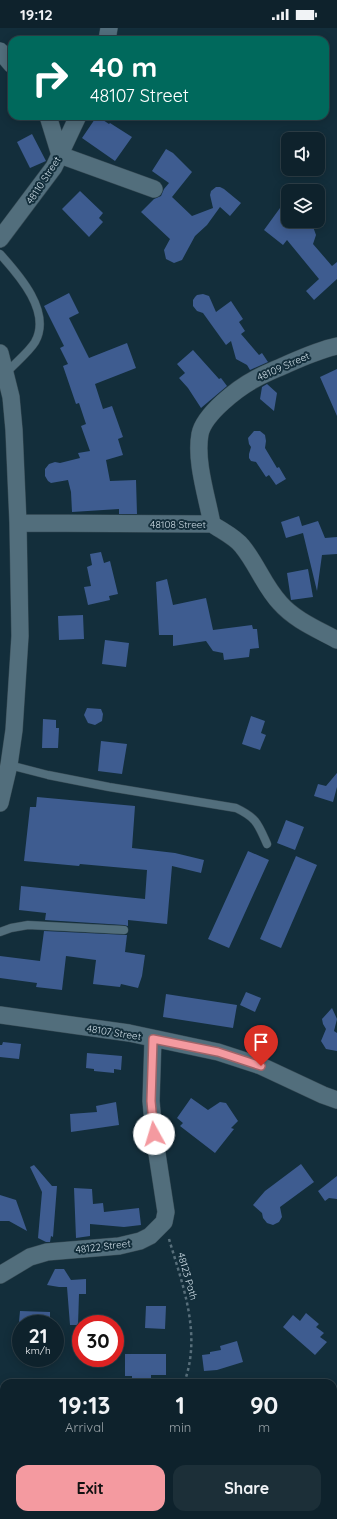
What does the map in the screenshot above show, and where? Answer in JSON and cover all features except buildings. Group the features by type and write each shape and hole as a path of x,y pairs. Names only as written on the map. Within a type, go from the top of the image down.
{"street":[{"path":"0,51 8,60"},
{"path":"49,120 60,155 154,189"},
{"name":"48110 Street","path":"0,239 54,167 76,120"},
{"name":"48109 Street","path":"212,524 201,467 199,446 200,433 205,421 213,411 254,379 321,349 337,346"},
{"path":"0,353 11,397 7,432 18,523 20,636 17,691 10,765 0,803"},
{"name":"48108 Street","path":"18,523 212,524 242,545 271,592 290,613 337,640"},
{"name":"48107 Street","path":"0,1015 129,1033 243,1059 337,1100"},
{"path":"153,1039 151,1101 154,1134 166,1212 164,1222"},
{"name":"48122 Street","path":"0,1275 30,1257 47,1252 119,1246 140,1241 150,1236 164,1222"}],"lane":[{"path":"0,254 17,273 33,298 40,319 40,331 34,343 5,373"},
{"path":"10,765 48,775 109,787 236,808 252,817 258,825 267,844"},
{"path":"0,932 28,925 124,930"}],"path":[{"name":"48123 Path","path":"164,1222 188,1300 192,1340 189,1370 186,1379"}],"route":[{"path":"154,1134 151,1101 153,1039 218,1052 261,1066"}]}
